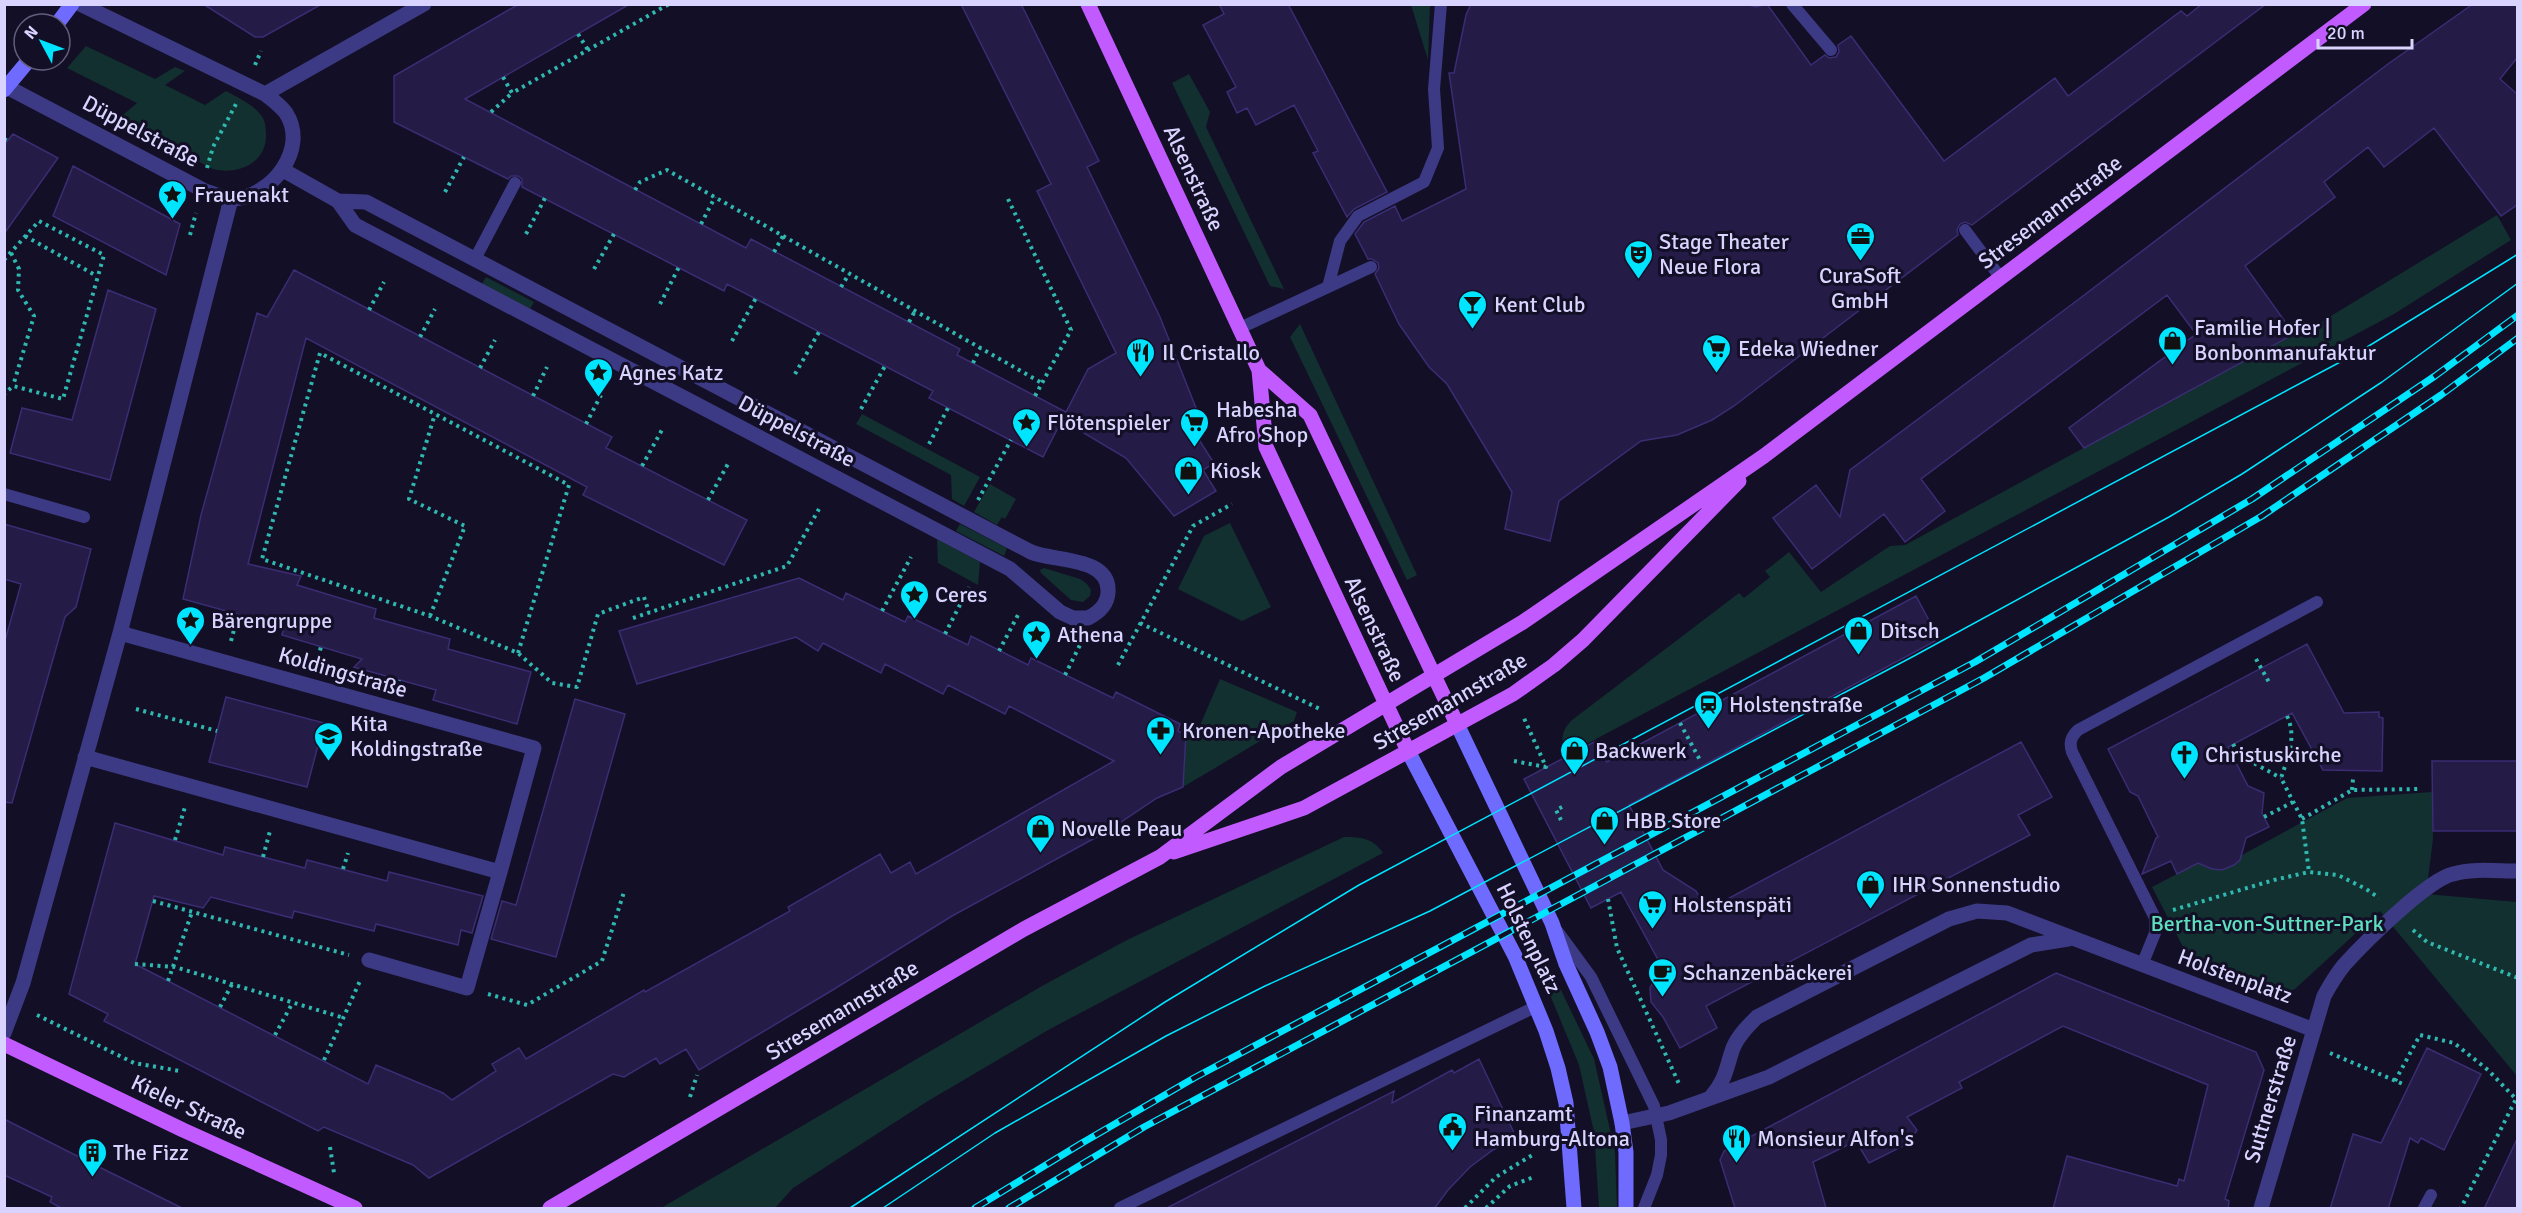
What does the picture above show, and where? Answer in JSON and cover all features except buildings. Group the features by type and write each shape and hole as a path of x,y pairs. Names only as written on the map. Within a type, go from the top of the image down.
{"main road":[{"name":"Alsenstraße","path":"1088,4 1260,370 1266,447 1385,705"},
{"name":"Stresemannstraße","path":"550,1209 1014,935 1160,857 1281,768 1523,622 1764,456 2364,4"},
{"path":"6,89 19,72"},
{"name":"Alsenstraße","path":"1260,370 1310,415 1434,675"},
{"name":"Stresemannstraße","path":"1160,857 1304,808 1513,694 1569,652 1764,456"},
{"name":"Holstenplatz","path":"1434,675 1552,923 1566,964 1610,1067 1626,1152 1626,1209"},
{"name":"Holstenplatz","path":"1385,705 1515,956 1537,1006 1558,1068 1566,1103 1574,1209"},
{"name":"Kieler Straße","path":"4,1044 183,1130 356,1209"}],"street":[{"path":"4,1033 16,1004 120,633 231,199 250,196 272,184 283,170 291,149 291,131 287,115 265,94 80,4"},
{"path":"265,94 424,4"},
{"name":"Düppelstraße","path":"6,89 203,190 231,199"},
{"name":"Düppelstraße","path":"283,170 338,201 355,225 1019,575 1060,612 1073,618 1088,618 1104,604 1108,596 1107,582 1093,566 1048,558 1031,552 366,202 338,201"},
{"path":"1019,575 1031,552"},
{"name":"Koldingstraße","path":"120,633 534,748 467,988"},
{"path":"85,757 500,872"},
{"name":"Suttnerstraße","path":"2261,1209 2324,996 2344,965 2421,892 2437,880 2467,871 2517,871"},
{"name":"Holstenplatz","path":"1711,1097 1725,1077 1733,1047 1739,1036 1757,1017 1949,919 1977,911 1992,910 2007,913 2074,938 2312,1037"},
{"name":"Holstenplatz","path":"1622,1123 1656,1116 1769,1077 2031,945 2074,938"},
{"path":"369,960 467,988"}],"lane":[{"path":"1328,287 1340,241 1358,216 1424,182 1438,148 1434,89 1441,4"},
{"path":"1792,4 1831,50"},
{"path":"475,259 515,183"},
{"path":"1965,230 2000,277"},
{"path":"1240,328 1371,267"},
{"path":"4,494 84,517"},
{"path":"2142,965 2155,933 2155,918 2072,752 2070,744 2072,736 2078,730 2317,602"},
{"name":"Holstenplatz","path":"1552,923 1591,977 1644,1082 1656,1116 1661,1140 1660,1155 1657,1175 1644,1209"},
{"path":"1120,1209 1537,1006"},
{"path":"2424,1209 2431,1195"}],"path":[{"path":"491,112 512,93 669,4"},
{"path":"578,34 588,51"},
{"path":"190,236 213,147 261,51"},
{"path":"503,77 512,93"},
{"path":"445,192 464,157"},
{"path":"635,190 640,182 667,170 1042,383"},
{"path":"701,224 715,197"},
{"path":"526,234 545,198"},
{"path":"1008,199 1071,330 1035,396"},
{"path":"4,260 39,221 104,255 63,399 13,386"},
{"path":"594,269 614,234"},
{"path":"25,236 98,276"},
{"path":"774,252 783,236"},
{"path":"4,394 13,386 34,316 18,290 19,269 11,253"},
{"path":"660,304 679,267"},
{"path":"842,287 849,274"},
{"path":"369,310 384,282"},
{"path":"732,341 756,298"},
{"path":"420,337 435,309"},
{"path":"909,322 915,311"},
{"path":"795,374 819,332"},
{"path":"480,368 495,340"},
{"path":"973,363 980,348"},
{"path":"518,653 569,485 320,353 262,559 430,616 518,653 552,683 577,687 598,614 644,597 649,612"},
{"path":"861,409 885,366"},
{"path":"533,396 547,367"},
{"path":"586,424 601,395"},
{"path":"929,444 948,408"},
{"path":"430,616 465,526 409,499 435,414"},
{"path":"642,466 663,428"},
{"path":"968,519 1011,440"},
{"path":"708,500 729,462"},
{"path":"1118,665 1193,526 1232,504"},
{"path":"633,618 787,566 819,509"},
{"path":"882,610 911,557"},
{"path":"945,634 969,587"},
{"path":"999,651 1019,613"},
{"path":"1140,623 1322,710"},
{"path":"2246,640 2270,684"},
{"path":"1065,675 1080,645"},
{"path":"136,709 217,731"},
{"path":"1514,761 1546,767 1523,716"},
{"path":"2281,778 2292,743 2287,716"},
{"path":"1680,723 1701,762"},
{"path":"2233,744 2239,755 2281,778 2302,819 2309,872"},
{"path":"2352,790 2353,779"},
{"path":"175,840 191,786"},
{"path":"2302,819 2352,790 2421,789"},
{"path":"2264,817 2293,802"},
{"path":"1561,820 1556,810 1564,806"},
{"path":"2155,918 2274,879 2309,872 2338,875 2366,889 2427,942 2517,978"},
{"path":"467,988 527,1005 602,961 624,892"},
{"path":"1608,898 1617,948 1689,1105"},
{"path":"164,904 166,899"},
{"path":"153,901 369,960 324,1060"},
{"path":"168,981 175,967 192,912"},
{"path":"135,964 175,967 344,1018"},
{"path":"220,1007 232,984"},
{"path":"275,1035 293,1002"},
{"path":"16,1004 134,1063 180,1071"},
{"path":"2396,1081 2420,1035 2454,1043 2488,1070 2517,1100 2461,1209"},
{"path":"2312,1037 2403,1084"},
{"path":"1465,1209 1496,1177 1534,1154"},
{"path":"1486,1209 1510,1186 1534,1177"}],"green space":[{"path":"1411,5 1430,5 1428,60"},
{"path":"86,46 155,79 175,67 185,71 165,85 205,105 226,91 245,102 263,117 266,129 264,147 260,155 247,166 231,170 213,169 117,120 137,103 72,70 72,62"},
{"path":"1189,74 1210,112 1206,127 1284,289 1270,286 1172,83"},
{"path":"2497,215 2511,240 2394,314 1566,755 1563,736 1565,728 1572,720 1739,593 1744,598 1770,577 1765,571 1789,552 1821,592 1890,546 1905,545 2294,334 2321,322"},
{"path":"486,277 534,302 530,309 482,284"},
{"path":"1300,324 1417,575 1407,580 1290,337"},
{"path":"862,414 980,477 964,506 952,499 951,475 856,424"},
{"path":"990,484 1016,499 1005,519 1002,517 997,525 974,512"},
{"path":"1230,523 1271,607 1242,621 1178,589 1204,536"},
{"path":"960,524 1007,548 1004,556 956,531"},
{"path":"937,539 980,562 978,585 938,563"},
{"path":"1044,568 1080,579 1091,590 1090,596 1083,602 1071,600 1041,573 1040,570"},
{"path":"1220,679 1297,712 1294,721 1183,787 1186,734 1198,730"},
{"name":"Bertha-von-Suttner-Park","path":"2432,792 2433,839 2426,894 2517,902 2517,1076 2380,911 2296,988 2286,993 2260,993 2246,990 2195,970 2152,887 2202,861 2213,868 2229,868 2242,855 2347,798"},
{"path":"1344,837 1366,839 1375,844 1383,853 1050,1029 928,1101 793,1188 775,1208 661,1208 1042,986 1127,940"},
{"path":"1537,940 1594,1059 1615,1152 1617,1208 1599,1208 1594,1132 1579,1065 1529,944"}],"tram line":[{"path":"850,1208 1165,1002 1359,885 2359,352 2518,254"},
{"path":"883,1208 995,1133 1166,1036 1265,986 1430,911 1914,656 2169,517 2242,474 2382,382 2518,283"}],"railway":[{"path":"975,1208 1194,1078 1975,662 2252,499 2435,376 2518,315"},
{"path":"1009,1208 1144,1127 1984,678 2262,516 2441,395 2518,338"}],"place":[{"name":"Frauenakt","path":"173,220"},
{"name":"CuraSoft GmbH","path":"1860,262"},
{"name":"Stage Theater Neue Flora","path":"1638,280"},
{"name":"Kent Club","path":"1473,330"},
{"name":"Familie Hofer | Bonbonmanufaktur","path":"2173,366"},
{"name":"Edeka Wiedner","path":"1717,374"},
{"name":"Il Cristallo","path":"1141,378"},
{"name":"Agnes Katz","path":"598,398"},
{"name":"Flötenspieler","path":"1026,448"},
{"name":"Habesha Afro Shop","path":"1195,448"},
{"name":"Kiosk","path":"1189,496"},
{"name":"Ceres","path":"914,620"},
{"name":"Bärengruppe","path":"190,646"},
{"name":"Ditsch","path":"1859,656"},
{"name":"Athena","path":"1036,660"},
{"name":"Holstenstraße","path":"1708,730"},
{"name":"Kronen-Apotheke","path":"1161,756"},
{"name":"Kita Koldingstraße","path":"329,762"},
{"name":"Backwerk","path":"1574,776"},
{"name":"Christuskirche","path":"2184,780"},
{"name":"HBB Store","path":"1604,846"},
{"name":"Novelle Peau","path":"1040,854"},
{"name":"IHR Sonnenstudio","path":"1871,910"},
{"name":"Holstenspäti","path":"1652,930"},
{"name":"Schanzenbäckerei","path":"1662,998"},
{"name":"Finanzamt Hamburg-Altona","path":"1453,1152"},
{"name":"Monsieur Alfon's","path":"1736,1164"},
{"name":"The Fizz","path":"92,1178"}]}
